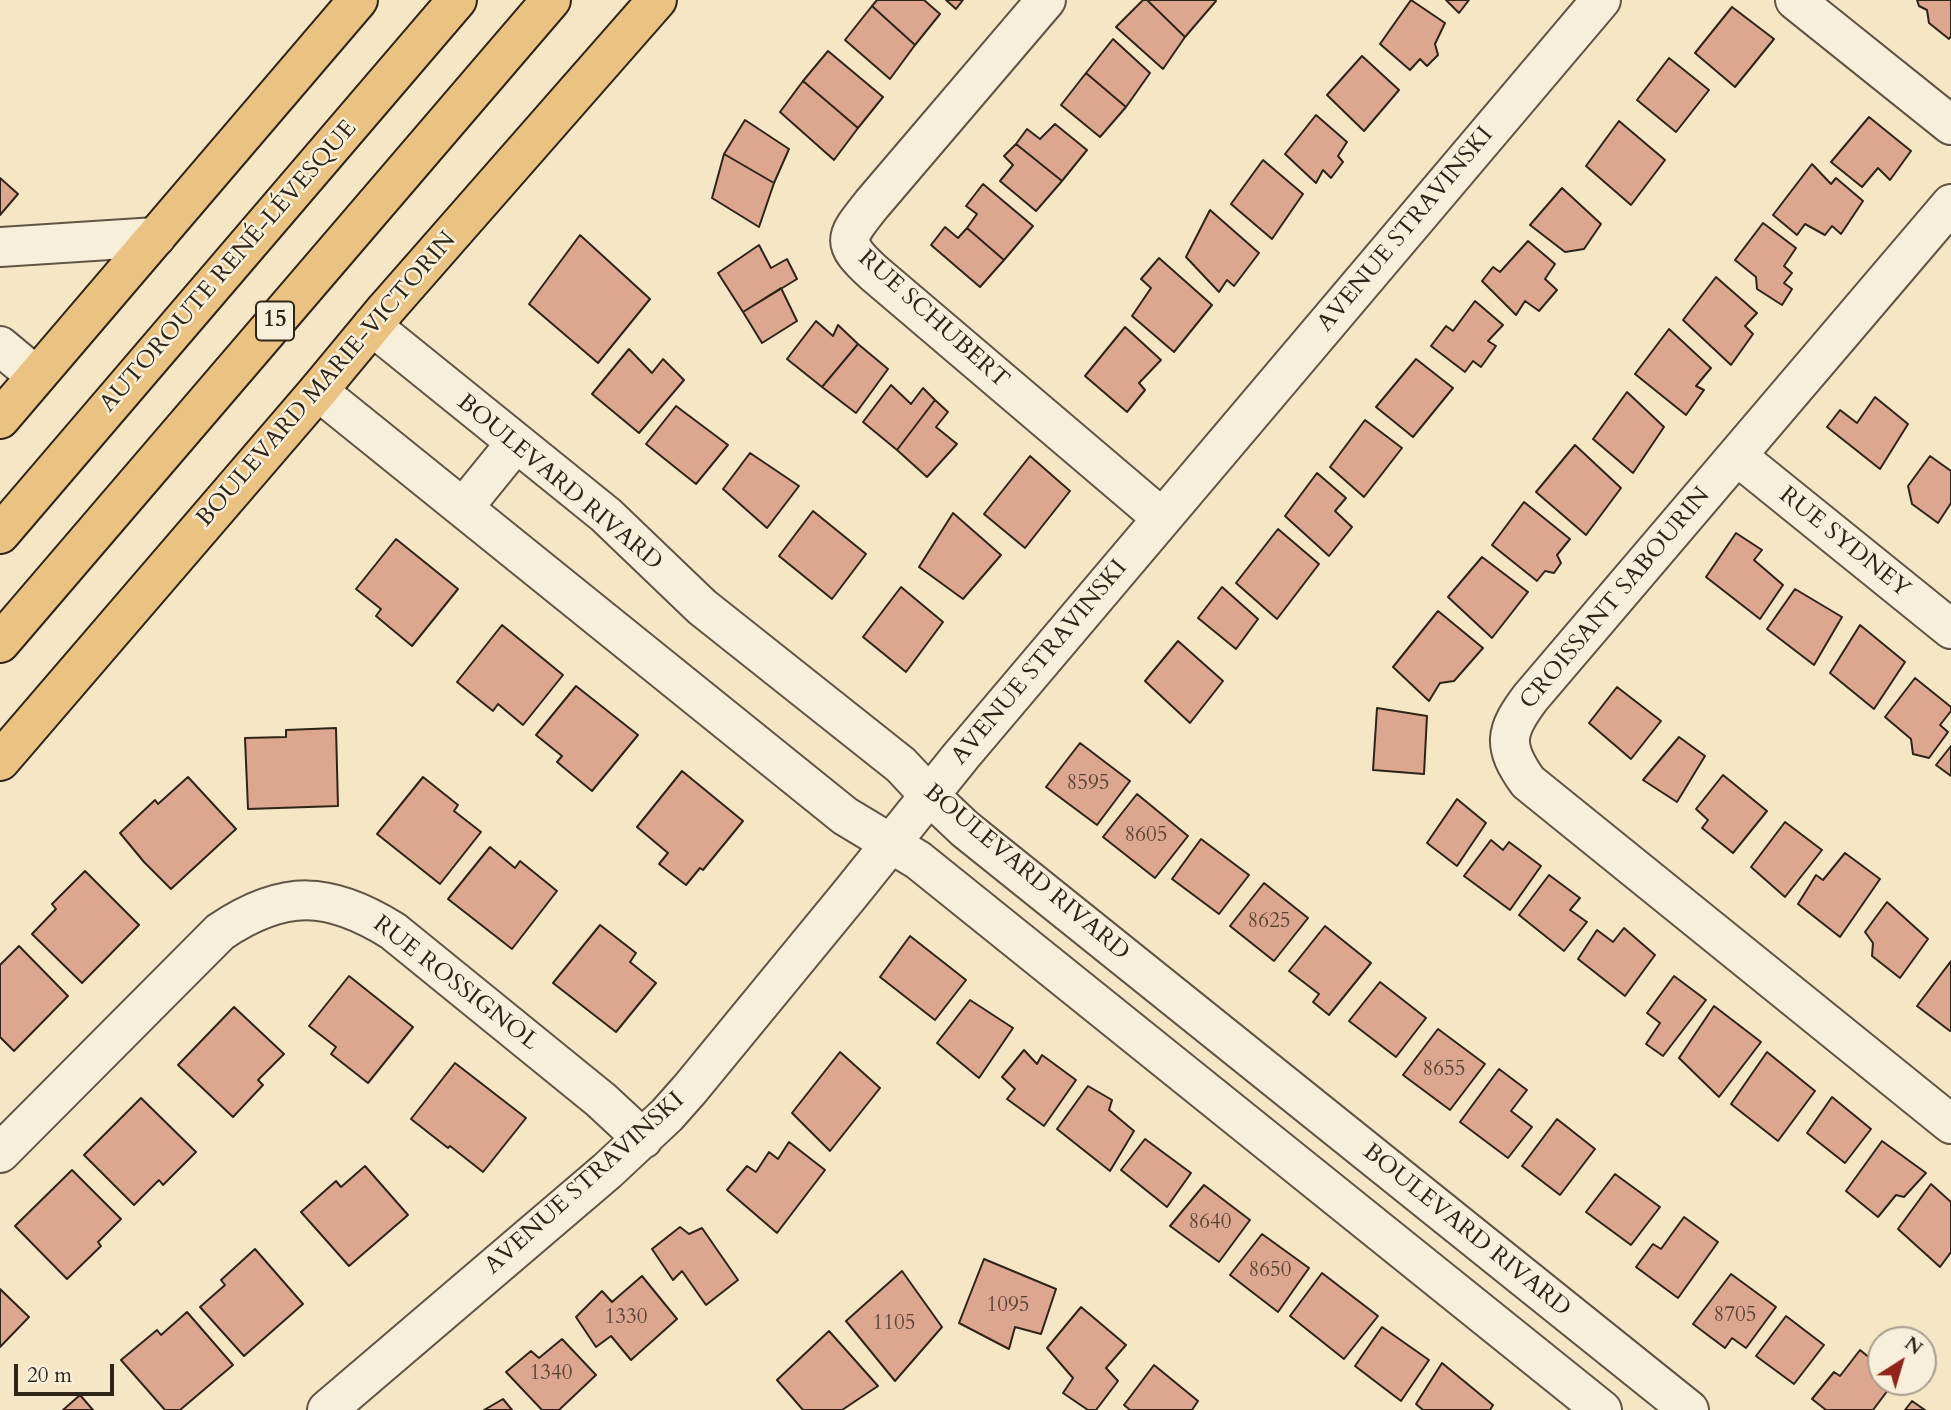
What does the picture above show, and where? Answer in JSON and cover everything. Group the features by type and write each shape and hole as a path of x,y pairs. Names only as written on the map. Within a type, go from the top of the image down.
{"main road":[{"path":"0,419 358,0"},
{"name":"AUTOROUTE RENÉ-LÉVESQUE","path":"0,534 457,0"},
{"name":"15","path":"0,643 551,0"},
{"name":"BOULEVARD MARIE-VICTORIN","path":"0,761 372,326 657,0"}],"street":[{"name":"RUE SCHUBERT","path":"1046,0 872,204 853,230 849,242 853,252 874,273 1162,518"},
{"name":"AVENUE STRAVINSKI","path":"327,1410 643,1139 667,1115 891,845 929,795 1601,0"},
{"path":"1795,0 1951,125"},
{"name":"CROISSANT SABOURIN","path":"1951,204 1524,707 1516,717 1509,734 1511,750 1518,767 1528,782 1547,799 1951,1124"},
{"path":"0,247 156,237"},
{"name":"BOULEVARD RIVARD","path":"372,326 606,515 702,607 901,765 965,829 1689,1410"},
{"path":"0,346 36,376"},
{"path":"318,391 845,816 918,860 1602,1410"},
{"path":"463,508 515,443"},
{"name":"RUE SYDNEY","path":"1737,456 1951,629"},
{"name":"RUE ROSSIGNOL","path":"0,1153 220,932 239,919 265,907 321,900 369,916 393,931 601,1100 643,1139"}],"building":[{"path":"877,0 924,0 940,14 915,45 872,6"},
{"path":"946,0 963,0 956,9"},
{"path":"1143,0 1147,0 1185,37 1163,69 1116,27"},
{"path":"1147,0 1215,0 1216,1 1185,37"},
{"path":"1411,0 1445,23 1435,44 1438,55 1427,66 1420,59 1410,70 1380,44"},
{"path":"1446,0 1469,0 1459,13"},
{"path":"1917,0 1951,0 1949,39 1929,23 1927,10 1919,6"},
{"path":"872,6 915,45 890,79 845,40"},
{"path":"1732,7 1774,39 1735,87 1695,53"},
{"path":"1113,39 1150,73 1126,107 1086,73"},
{"path":"828,51 883,97 858,128 803,81"},
{"path":"1362,56 1399,90 1364,131 1327,95"},
{"path":"1669,58 1709,90 1676,132 1637,100"},
{"path":"1086,73 1126,107 1100,137 1061,105"},
{"path":"803,81 858,128 834,160 780,112"},
{"path":"1316,115 1347,142 1338,156 1343,162 1331,178 1323,170 1316,183 1285,154"},
{"path":"1869,117 1911,151 1890,180 1878,168 1862,187 1831,162"},
{"path":"745,120 789,149 774,183 724,154"},
{"path":"1619,121 1665,160 1631,205 1586,166"},
{"path":"1055,124 1087,150 1062,181 1016,144 1027,129 1040,139"},
{"path":"1016,144 1062,181 1036,211 1000,181 1013,165 1004,156"},
{"path":"724,154 774,183 759,227 712,198"},
{"path":"1263,160 1303,194 1272,239 1231,204"},
{"path":"1812,164 1831,184 1836,178 1863,201 1841,234 1832,226 1825,235 1805,224 1797,235 1773,215"},
{"path":"0,178 18,194 0,215"},
{"path":"983,184 1033,226 1004,260 967,228 977,214 966,206"},
{"path":"1562,188 1601,224 1584,249 1565,252 1530,225"},
{"path":"1210,210 1259,253 1234,286 1227,280 1219,292 1186,257"},
{"path":"1763,223 1796,248 1784,266 1792,273 1784,283 1792,289 1782,305 1757,289 1756,277 1735,260"},
{"path":"945,227 958,238 967,228 1004,260 980,287 931,245"},
{"path":"580,235 650,299 598,363 529,304"},
{"path":"1528,241 1555,264 1545,279 1557,290 1539,311 1525,301 1516,315 1482,281 1493,267 1500,272"},
{"path":"759,245 771,268 787,259 797,279 743,312 718,273"},
{"path":"1159,258 1212,305 1174,352 1132,316 1151,288 1141,279"},
{"path":"1716,277 1757,313 1745,326 1753,334 1731,365 1683,320"},
{"path":"781,288 797,321 762,343 743,312"},
{"path":"1475,301 1503,325 1488,341 1496,346 1481,367 1473,361 1465,372 1431,346 1446,326 1453,331"},
{"path":"816,321 833,336 838,325 858,344 822,387 787,359"},
{"path":"1125,327 1161,360 1139,383 1145,390 1127,412 1085,376"},
{"path":"1669,329 1711,368 1696,386 1704,390 1686,415 1635,374"},
{"path":"858,344 888,369 856,413 822,387"},
{"path":"629,349 652,373 663,359 684,380 639,433 592,394"},
{"path":"1416,359 1453,388 1413,437 1376,407"},
{"path":"891,385 911,404 923,388 935,400 897,450 863,422"},
{"path":"1627,392 1664,427 1633,473 1593,439"},
{"path":"1875,397 1908,424 1880,469 1827,427 1840,410 1857,423"},
{"path":"935,400 948,412 936,427 957,444 927,477 897,450"},
{"path":"676,406 728,445 696,484 646,444"},
{"path":"1365,420 1402,448 1364,497 1330,467"},
{"path":"1575,445 1621,488 1586,535 1536,492"},
{"path":"750,453 799,486 767,528 723,489"},
{"path":"1030,456 1070,491 1025,548 984,514"},
{"path":"1930,456 1951,471 1951,503 1938,523 1912,504 1908,486"},
{"path":"1317,473 1346,498 1335,511 1352,527 1329,556 1285,516"},
{"path":"1524,502 1570,539 1557,555 1561,563 1554,573 1545,571 1537,581 1492,545"},
{"path":"813,511 866,554 832,599 779,556"},
{"path":"953,513 1001,555 963,599 919,567"},
{"path":"1278,529 1319,564 1277,619 1236,583"},
{"path":"1736,533 1762,550 1754,560 1783,585 1760,619 1706,577"},
{"path":"396,539 458,589 412,646 376,616 381,609 356,589"},
{"path":"1482,557 1528,592 1492,638 1448,597"},
{"path":"901,587 943,622 906,672 863,637"},
{"path":"1222,587 1258,619 1236,649 1198,618"},
{"path":"1795,589 1842,617 1814,665 1767,629"},
{"path":"1438,611 1483,648 1454,681 1440,683 1429,701 1393,667"},
{"path":"502,625 563,675 523,725 498,704 493,711 457,682"},
{"path":"1860,625 1905,662 1874,709 1830,673"},
{"path":"1178,641 1223,681 1190,723 1145,681"},
{"path":"1915,678 1951,707 1940,725 1948,732 1929,758 1913,754 1911,739 1885,717"},
{"path":"576,686 638,735 592,791 557,762 562,756 536,735"},
{"path":"1617,687 1661,721 1631,759 1589,723"},
{"path":"1377,708 1427,716 1424,774 1373,770"},
{"path":"336,728 338,806 248,809 245,738 286,737 286,730"},
{"path":"1679,737 1705,756 1677,802 1643,780"},
{"path":"1080,743 1130,781 1097,825 1046,787"},
{"path":"1951,746 1951,776 1936,765"},
{"path":"682,771 743,821 703,870 700,868 686,885 659,864 668,853 637,827"},
{"path":"1723,775 1767,811 1733,853 1702,828 1708,820 1696,809"},
{"path":"188,777 236,829 171,889 120,833 155,800 158,804"},
{"path":"423,777 458,805 454,811 481,832 440,884 377,834"},
{"path":"1137,794 1188,836 1155,878 1103,837"},
{"path":"1457,799 1486,823 1457,866 1427,843"},
{"path":"1785,822 1822,850 1785,897 1751,867"},
{"path":"1201,839 1249,875 1219,914 1172,879"},
{"path":"1491,840 1503,850 1509,842 1541,866 1510,910 1464,876"},
{"path":"490,847 515,868 520,861 557,891 512,949 448,899"},
{"path":"1845,853 1880,879 1840,937 1798,904 1816,875 1823,880"},
{"path":"85,871 139,925 82,983 32,934 56,909 52,904"},
{"path":"1549,875 1580,898 1570,910 1587,922 1564,951 1519,915"},
{"path":"1264,883 1308,918 1274,961 1230,926"},
{"path":"1887,902 1928,939 1900,978 1872,956 1873,943 1865,932"},
{"path":"600,925 636,953 630,962 656,983 616,1032 553,983"},
{"path":"1325,926 1371,963 1329,1015 1313,1002 1319,994 1289,971"},
{"path":"1624,928 1655,955 1625,996 1578,959 1597,930 1613,942"},
{"path":"910,936 966,980 935,1020 880,977"},
{"path":"19,946 68,996 14,1051 0,1037 0,965"},
{"path":"1951,961 1951,1030 1950,1031 1917,1006"},
{"path":"349,976 413,1027 368,1083 331,1054 336,1047 309,1026"},
{"path":"1674,976 1706,1000 1663,1056 1646,1044 1660,1023 1647,1013"},
{"path":"1380,982 1426,1018 1396,1057 1349,1021"},
{"path":"970,1000 1013,1028 979,1078 937,1043"},
{"path":"1714,1006 1761,1042 1719,1097 1679,1058"},
{"path":"234,1007 284,1054 258,1080 263,1085 233,1117 178,1065"},
{"path":"1438,1029 1485,1064 1450,1110 1403,1075"},
{"path":"1024,1050 1037,1064 1042,1055 1076,1080 1044,1126 1007,1099 1015,1089 1002,1077"},
{"path":"840,1052 880,1088 830,1151 792,1113"},
{"path":"1767,1052 1815,1091 1778,1141 1731,1104"},
{"path":"455,1063 526,1118 483,1172 411,1119"},
{"path":"1499,1069 1527,1090 1511,1111 1532,1127 1508,1158 1460,1122"},
{"path":"1088,1086 1112,1100 1109,1110 1134,1131 1110,1171 1057,1129"},
{"path":"1832,1097 1871,1129 1845,1163 1807,1133"},
{"path":"141,1098 196,1152 163,1185 159,1180 134,1205 84,1155"},
{"path":"1557,1119 1595,1149 1560,1195 1522,1166"},
{"path":"1145,1139 1191,1173 1167,1207 1121,1170"},
{"path":"1882,1141 1926,1173 1904,1197 1896,1195 1878,1217 1846,1191"},
{"path":"789,1142 825,1170 777,1233 727,1190 747,1166 756,1172 769,1152 778,1159"},
{"path":"365,1166 408,1215 349,1266 301,1212 336,1181 341,1187"},
{"path":"72,1170 121,1219 98,1242 101,1246 67,1279 15,1226"},
{"path":"1615,1174 1660,1207 1631,1245 1586,1212"},
{"path":"1931,1184 1951,1202 1951,1252 1940,1267 1898,1229"},
{"path":"1204,1185 1250,1220 1219,1262 1170,1226"},
{"path":"1684,1217 1718,1242 1678,1298 1636,1267 1653,1244 1661,1249"},
{"path":"680,1227 689,1234 702,1228 738,1280 706,1305 682,1271 673,1280 652,1249"},
{"path":"1262,1234 1309,1268 1278,1312 1230,1275"},
{"path":"255,1249 303,1304 244,1356 200,1307 225,1285 221,1280"},
{"path":"984,1259 1056,1289 1041,1334 1015,1327 1009,1349 959,1323"},
{"path":"902,1271 942,1327 895,1381 846,1321"},
{"path":"1322,1273 1378,1316 1344,1359 1290,1316"},
{"path":"1731,1274 1776,1307 1746,1348 1732,1338 1725,1348 1693,1324"},
{"path":"642,1276 677,1319 631,1360 611,1336 596,1347 576,1317 602,1291 612,1302"},
{"path":"0,1289 29,1317 0,1347"},
{"path":"1081,1307 1126,1345 1106,1368 1118,1381 1096,1410 1088,1410 1063,1393 1073,1378 1047,1348"},
{"path":"187,1312 233,1365 180,1410 165,1410 121,1360 157,1330 161,1335"},
{"path":"1786,1316 1824,1345 1794,1384 1756,1356"},
{"path":"1382,1327 1429,1360 1401,1401 1355,1366"},
{"path":"829,1331 878,1386 842,1410 803,1410 777,1380"},
{"path":"562,1339 596,1375 559,1410 542,1410 506,1372 531,1351 539,1358"},
{"path":"1860,1350 1867,1356 1867,1396 1884,1396 1873,1410 1826,1410 1812,1399 1834,1372 1840,1376"},
{"path":"1442,1363 1493,1405 1490,1410 1423,1410 1416,1404"},
{"path":"1154,1365 1198,1401 1192,1410 1130,1410 1124,1405"},
{"path":"80,1395 93,1410 63,1410"},
{"path":"503,1399 512,1410 484,1410"},
{"path":"1912,1401 1925,1410 1905,1410"}]}
